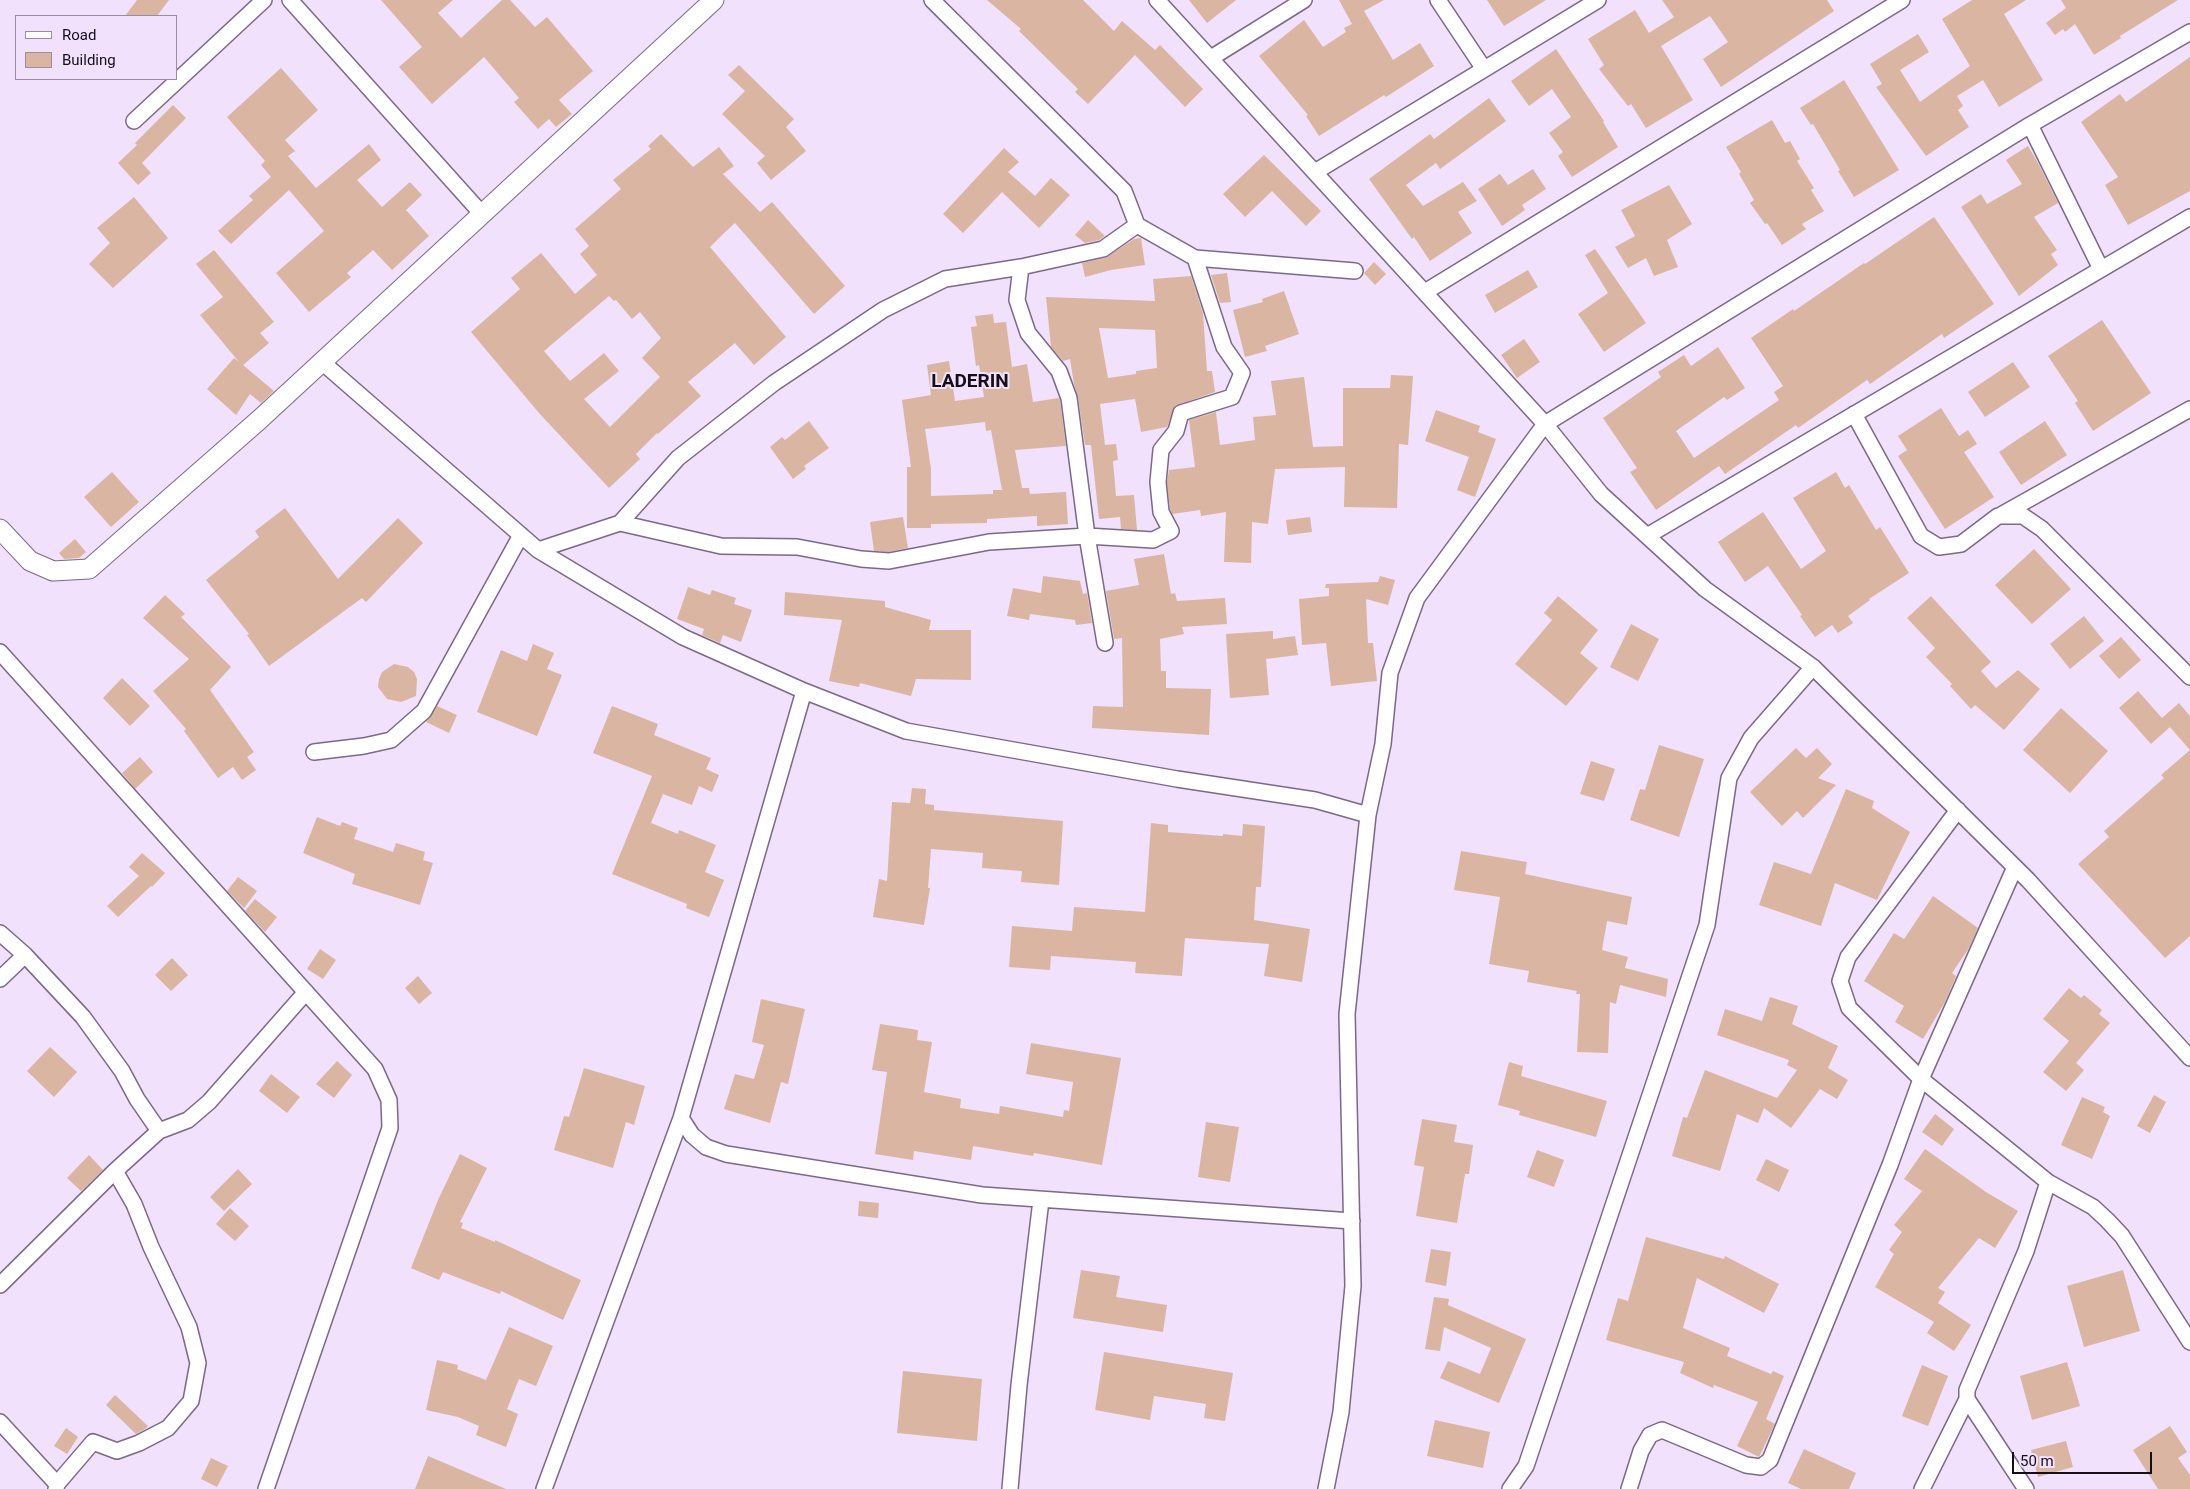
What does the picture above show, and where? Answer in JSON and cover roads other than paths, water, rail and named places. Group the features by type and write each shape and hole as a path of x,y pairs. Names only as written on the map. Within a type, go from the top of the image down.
{"street":[{"path":"134,121 264,0"},
{"path":"290,0 482,214"},
{"path":"0,529 30,561 53,571 89,569 259,420 714,0"},
{"path":"932,0 1124,191 1137,226 1195,258 1355,271"},
{"path":"1157,0 1545,424 1601,494 1705,589 1813,667 2015,868 2190,1058"},
{"path":"1210,58 1304,0"},
{"path":"1438,0 1484,69"},
{"path":"1315,172 1598,0"},
{"path":"1425,292 1882,5 1902,0"},
{"path":"1326,1489 1341,1412 1353,1286 1347,1014 1368,815 1383,744 1390,673 1417,598 1545,424 2030,125 2190,32"},
{"path":"2030,125 2101,269"},
{"path":"1647,536 2190,217"},
{"path":"538,550 620,523 678,458 774,383 883,310 945,279 1021,267 1103,249 1137,226"},
{"path":"620,523 722,546 797,547 861,559 889,561 989,542 1087,536 1153,540 1171,531 1161,512 1158,482 1161,450 1176,431 1180,413 1232,397 1242,373 1224,347 1195,258"},
{"path":"1021,267 1017,300 1028,332 1059,371 1069,398 1087,536 1105,643"},
{"path":"322,362 538,550 683,637 804,691 906,731 1167,777 1316,800 1368,815"},
{"path":"1854,414 1921,536 1939,547 1961,544 1998,516 2190,409"},
{"path":"1998,516 2023,516 2042,529 2190,677"},
{"path":"314,752 364,746 391,740 424,711 521,535"},
{"path":"0,652 375,1069 389,1100 390,1128 266,1489"},
{"path":"1510,1489 1526,1466 1707,925 1729,778 1751,738 1813,667"},
{"path":"544,1489 681,1118 804,691"},
{"path":"1958,810 1848,957 1840,981 1849,1008 1921,1079 2048,1182 2093,1207 2122,1236 2190,1342"},
{"path":"1629,1489 1641,1451 1650,1435 1662,1430 1746,1465 1761,1467 1770,1460 1890,1164 1921,1079 2015,868"},
{"path":"0,933 25,955 83,1017 122,1071 137,1099 159,1131"},
{"path":"0,979 25,955"},
{"path":"0,1285 115,1171 159,1131 188,1120 209,1102 306,992"},
{"path":"681,1118 692,1135 706,1147 726,1154 982,1195 1352,1220"},
{"path":"0,1422 56,1487 93,1442 117,1451 139,1443 168,1428 191,1401 198,1362 189,1327 151,1247 134,1204 115,1171"},
{"path":"1922,1489 1967,1398 1967,1390 2026,1251 2048,1182"},
{"path":"1010,1489 1019,1385 1041,1200"},
{"path":"1967,1398 2026,1489"}],"district":[{"name":"LADERIN","path":"970,382"}]}
